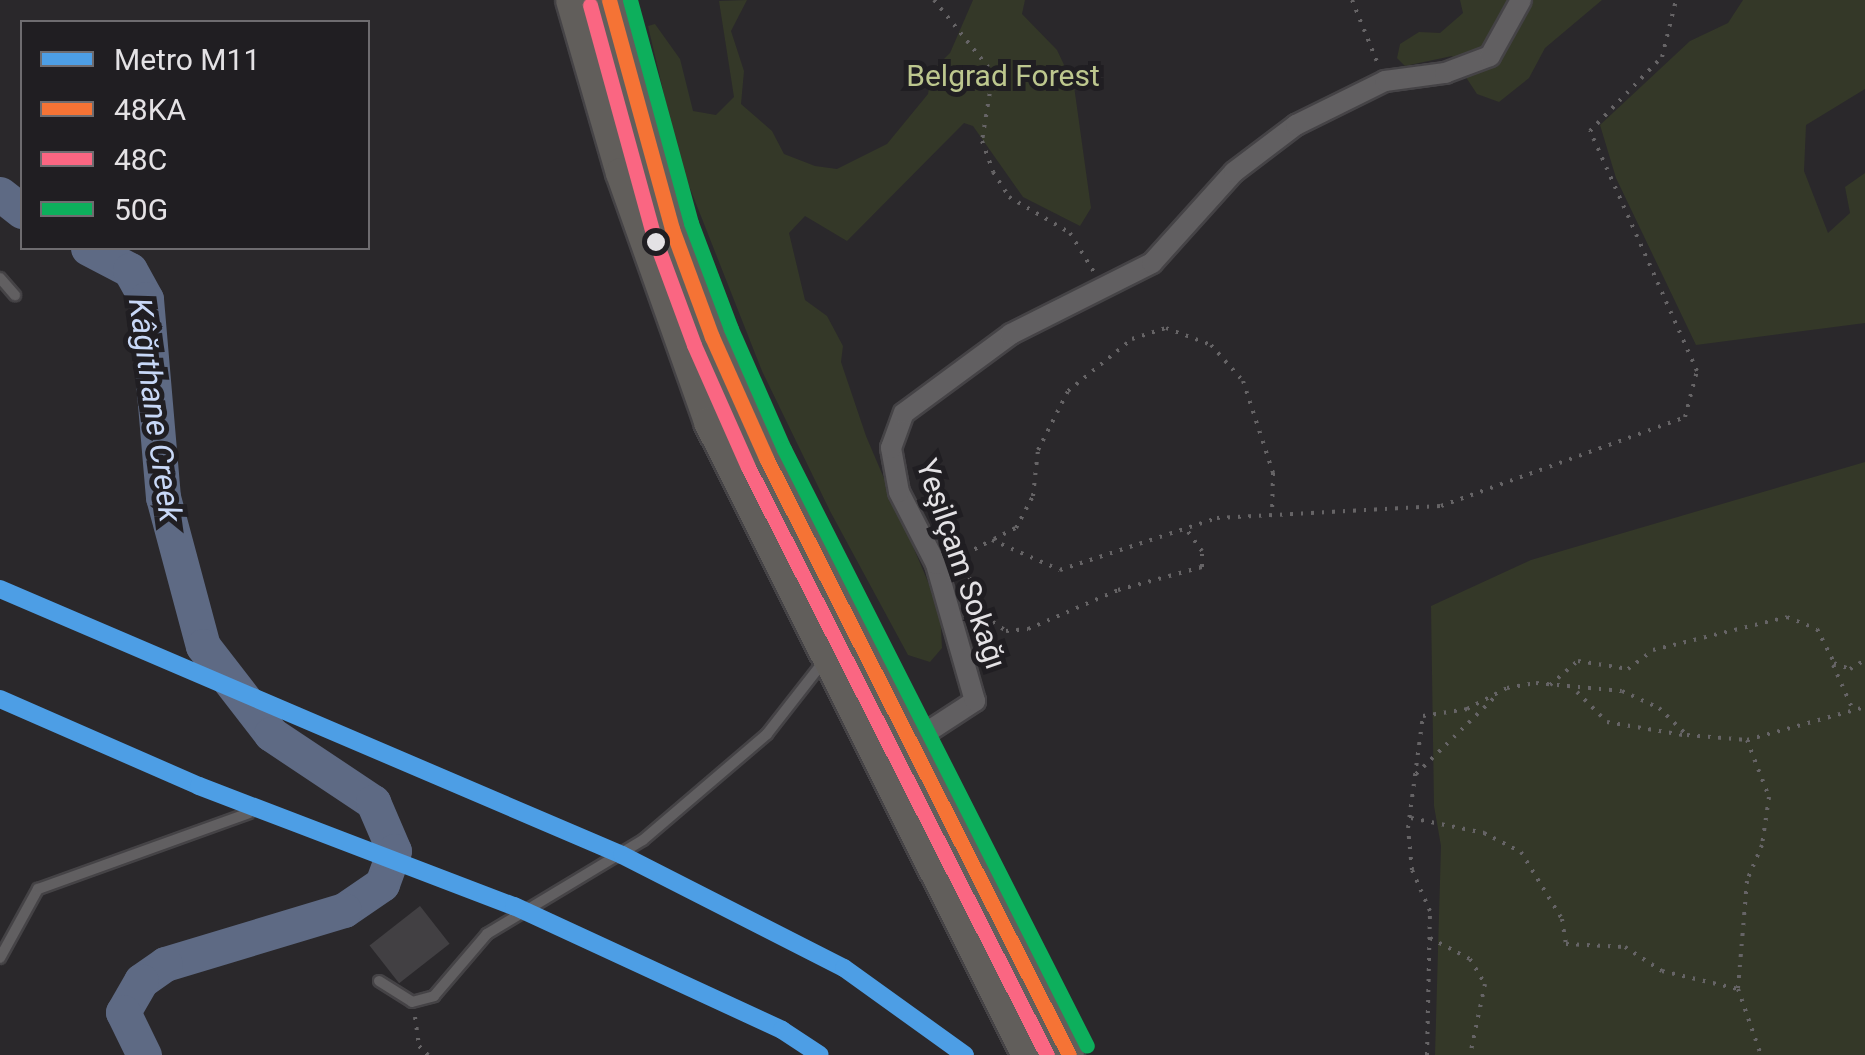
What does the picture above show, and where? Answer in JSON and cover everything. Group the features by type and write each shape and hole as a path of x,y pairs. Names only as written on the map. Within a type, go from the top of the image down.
{"main road":[{"path":"572,0 620,173 710,422 1027,1055"},
{"path":"609,0 672,229 712,337 909,744 1069,1055"}],"street":[{"name":"Yeşilçam Sokağı","path":"909,744 975,701 936,564 899,492 891,448 904,413 1011,334 1099,286 1152,263 1234,172 1296,125 1384,80 1444,74 1490,56 1521,0"}],"lane":[{"path":"0,278 16,296"},
{"path":"379,981 412,1002 434,996 488,934 642,840 767,734 816,665 829,658"},
{"path":"0,958 38,889 249,813"}],"path":[{"path":"934,0 993,73 982,141 993,172 1009,196 1070,233 1087,254 1099,286"},
{"path":"1352,0 1384,80"},
{"path":"992,540 1060,570 1217,518 1272,513 1395,513 1440,506 1685,417 1697,371 1590,131 1662,57 1676,0"},
{"path":"936,564 962,557 1016,528 1033,496 1038,450 1068,392 1132,339 1166,328 1211,345 1243,381 1272,472 1272,513"},
{"path":"962,557 984,616 1006,631 1028,630 1118,590 1202,568 1202,551 1186,528"},
{"path":"1550,686 1578,661 1628,669 1648,652 1787,618 1818,629 1854,710"},
{"path":"1831,661 1850,670 1865,660"},
{"path":"1426,1055 1430,911 1412,870 1410,818 1422,716 1467,709 1523,684 1550,686 1639,696 1687,736"},
{"path":"1416,774 1500,692"},
{"path":"1577,692 1606,722 1687,736 1747,740 1865,708"},
{"path":"1747,740 1769,798 1762,845 1747,881 1738,988 1760,1055"},
{"path":"1410,818 1484,833 1521,852 1562,918 1566,944 1624,947 1662,970 1738,988"},
{"path":"1428,936 1441,949 1470,959 1486,984 1470,1055"},
{"path":"412,1002 419,1046 428,1055"}],"green space":[{"name":"Belgrad Forest","path":"747,0 731,31 744,71 741,104 772,131 784,154 815,166 837,169 887,144 928,94 932,71 950,53 973,0 1025,0 1022,14 1057,50 1074,86 1091,208 1080,226 1023,197 973,126 964,123 847,241 805,216 789,233 805,300 827,316 843,346 841,362 866,436 940,610 942,648 930,662 908,655 830,511 762,371 680,163 648,26 655,24 680,59 693,111 716,115 734,97 719,1"},
{"path":"1460,0 1602,0 1545,48 1529,78 1499,102 1477,94 1452,56 1405,66 1397,58 1400,44 1419,32 1440,33 1463,13"},
{"path":"1743,0 1865,0 1865,89 1806,125 1804,171 1828,233 1850,213 1845,187 1865,173 1865,323 1696,345 1616,178 1600,125 1690,41 1728,23"},
{"path":"1865,462 1865,1055 1435,1055 1441,846 1434,806 1431,606 1531,560"}],"building":[{"path":"420,906 450,944 399,983 370,945"}],"waterway":[{"name":"Kâğıthane Creek","path":"0,194 20,209"},
{"name":"Kâğıthane Creek","path":"92,250 130,270 146,299 163,497 203,646 271,734 373,802 394,851 382,884 344,910 165,964 141,981 123,1012 144,1055"}],"metro line":[{"name":"M11","path":"0,589 622,855 844,968 965,1055"},
{"name":"M11","path":"0,699 199,786 514,906 782,1030 820,1055"}],"transit line":[{"name":"48KA","path":"609,0 672,229 712,337 766,458 1069,1055"},
{"name":"50G","path":"630,0 691,223 731,329 784,449 1087,1046"},
{"name":"48C","path":"590,5 653,234 694,345 748,467 1047,1055"}]}
